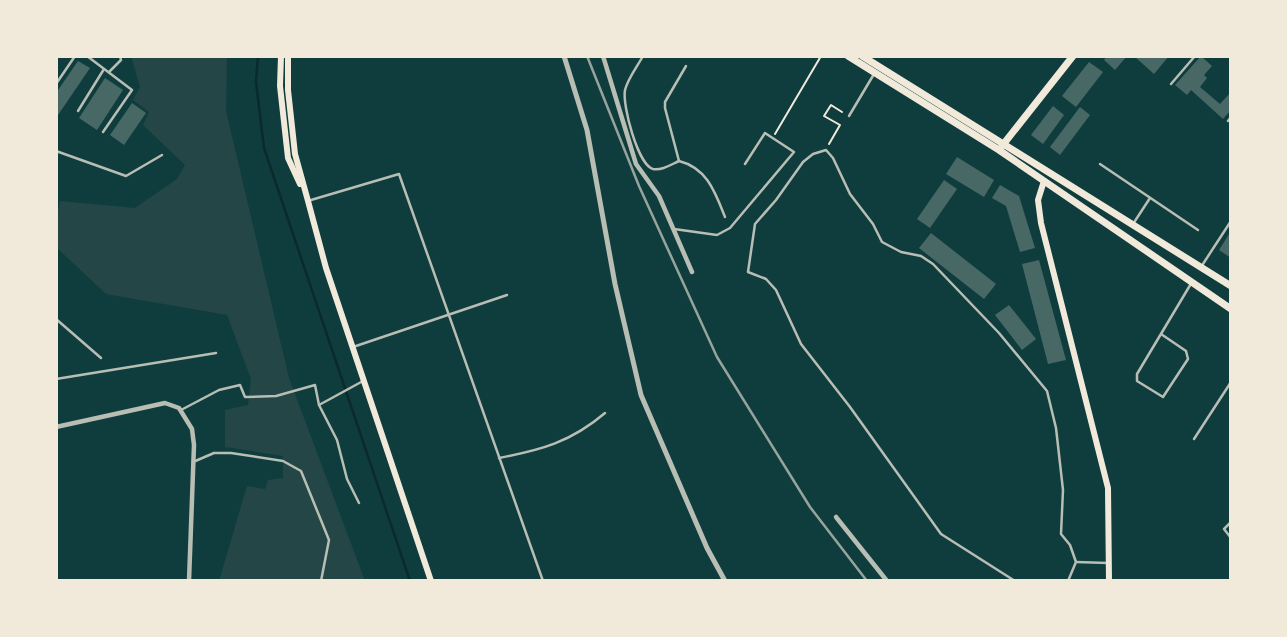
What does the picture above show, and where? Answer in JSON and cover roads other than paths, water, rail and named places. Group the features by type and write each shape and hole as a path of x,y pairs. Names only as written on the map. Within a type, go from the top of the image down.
{"main road":[{"path":"281,56 280,86 288,158 307,201"},
{"path":"288,56 288,90 295,154 307,201 326,268 431,581"},
{"path":"848,56 874,74 1133,224 1231,286"},
{"path":"862,56 1002,147 1044,181 1231,309"},
{"path":"1002,147 1073,56"},
{"path":"1044,181 1038,200 1041,223 1108,488 1109,581"}],"street":[{"path":"564,56 587,130 615,284 641,395 707,548 725,581"},
{"path":"603,56 636,163 659,196 692,272"},
{"path":"56,427 164,404 174,405 181,410 192,429 189,581"},
{"path":"836,517 887,581"}],"lane":[{"path":"56,84 75,56"},
{"path":"87,56 132,90 103,132"},
{"path":"108,72 121,60 120,56"},
{"path":"643,56 625,89 626,111 642,160 657,170 679,161 697,168 713,187 725,216"},
{"path":"1171,84 1195,56"},
{"path":"679,161 665,108 686,66"},
{"path":"78,111 104,69"},
{"path":"849,116 874,74"},
{"path":"610,85 625,89"},
{"path":"674,229 717,235 730,228 794,152 765,134 745,164"},
{"path":"56,150 126,176 162,155"},
{"path":"1015,581 941,534 801,344 776,289 766,279 748,272 755,224 803,162 813,154 826,150 834,158 850,194 883,242 901,252 921,256 933,264 999,333 1047,391 1056,428 1063,490 1061,534 1070,545 1076,562 1068,581"},
{"path":"1100,164 1198,230"},
{"path":"307,201 399,174 543,581"},
{"path":"1133,224 1150,198"},
{"path":"1201,267 1231,221"},
{"path":"1161,334 1186,351 1188,359 1163,397 1136,378 1161,334 1192,282"},
{"path":"353,347 507,295"},
{"path":"56,319 101,358"},
{"path":"56,379 216,353"},
{"path":"319,405 364,380"},
{"path":"1194,439 1231,382"},
{"path":"181,410 219,390 240,386 245,397 276,396 316,385 319,405 337,440 347,479 359,503"},
{"path":"499,458 544,448 584,431 605,413"},
{"path":"193,462 214,453 231,453 283,461 301,471 329,540 321,581"},
{"path":"1231,522 1224,529 1231,537"},
{"path":"1076,562 1109,564"}],"waterway":[{"path":"258,56 256,82 264,148 410,581"}],"railway":[{"path":"587,56 639,186 717,357 810,507 867,581"}]}
